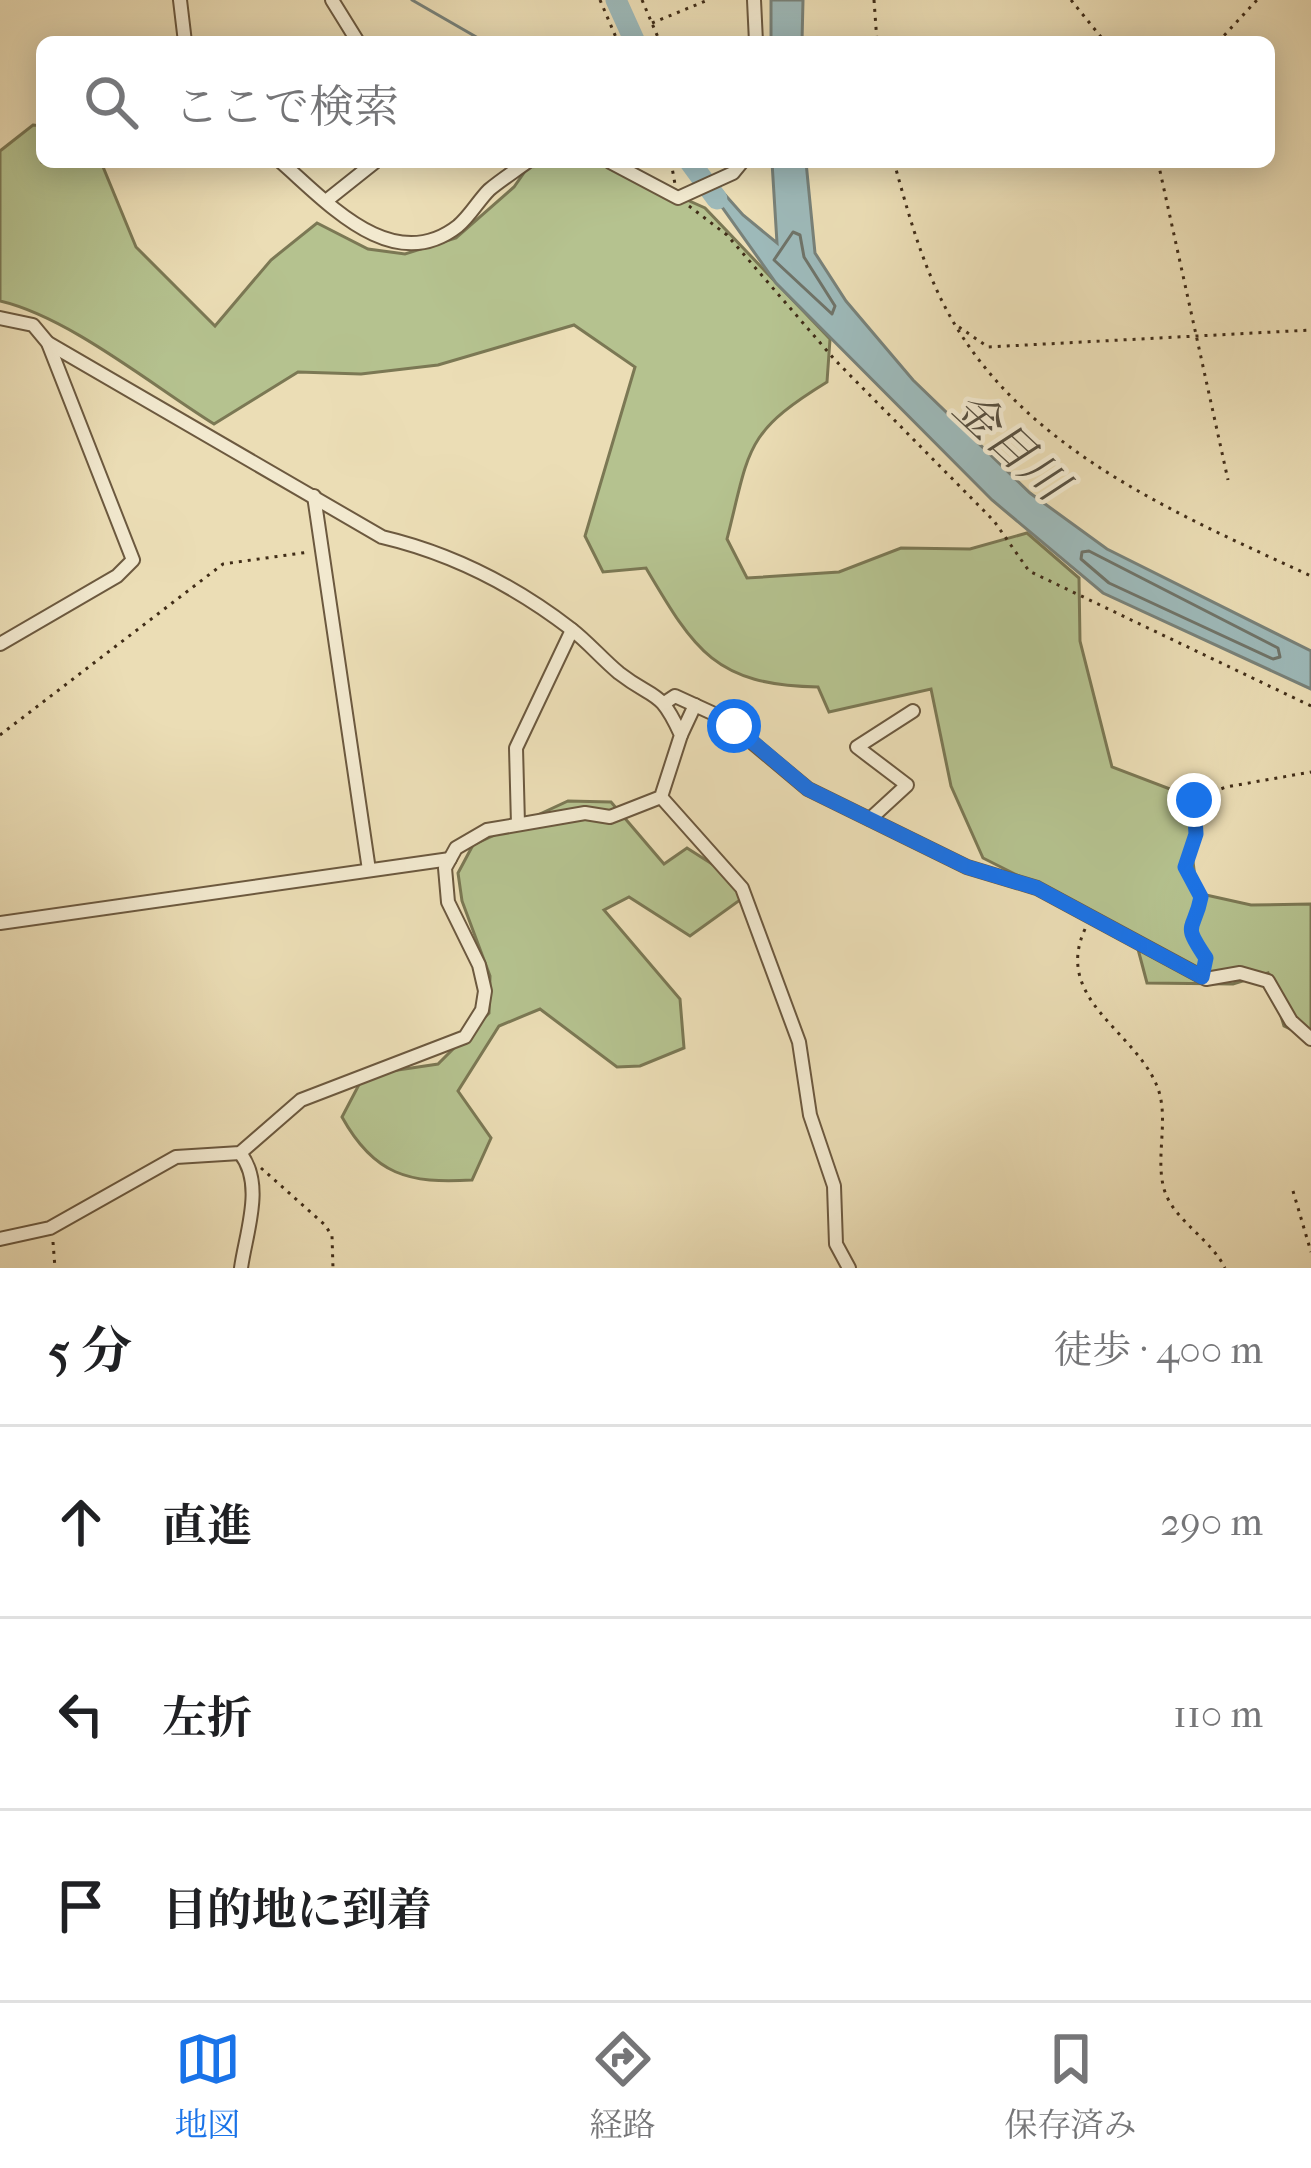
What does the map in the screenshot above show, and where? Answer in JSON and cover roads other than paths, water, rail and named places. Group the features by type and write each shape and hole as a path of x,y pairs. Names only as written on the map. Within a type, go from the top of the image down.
{"street":[{"path":"180,0 184,36"},
{"path":"332,0 354,36"},
{"path":"754,0 756,36"},
{"path":"288,168 326,201 386,241 432,240 459,225 489,190 519,168"},
{"path":"326,201 368,168"},
{"path":"622,168 682,197 736,168"},
{"path":"0,318 33,325 48,343 133,560 117,576 0,644"},
{"path":"48,343 382,537 435,550 572,630 622,676 666,702 681,735"},
{"path":"314,496 369,870"},
{"path":"518,824 516,748 572,630"},
{"path":"666,702 675,697 734,726 808,789 967,867 1037,888 1202,977 1240,973 1268,981 1291,1022 1311,1039"},
{"path":"661,797 695,705"},
{"path":"870,819 907,784 856,747 913,711"},
{"path":"0,1239 50,1228 176,1157 244,1158 301,1100 446,1049 475,1024 484,991 479,965 448,902 445,883 450,859 470,838 585,813 610,817 661,797"},
{"path":"661,797 692,838 742,888 799,1042 810,1115 834,1186 836,1244 849,1268"},
{"path":"0,923 450,859"},
{"path":"241,1268 251,1209 244,1158"}],"water":[{"path":"771,0 803,0 802,36 771,36"},
{"path":"694,168 701,168 743,215 777,243 772,168 807,168 815,253 846,301 913,380 1030,493 1107,549 1311,651 1311,689 1103,593 992,500 776,283"}],"waterway":[{"path":"412,0 475,36"},
{"path":"616,0 632,36"},
{"path":"694,168 717,199"}],"water label":[{"name":"金目川","path":"1010,446"}]}
